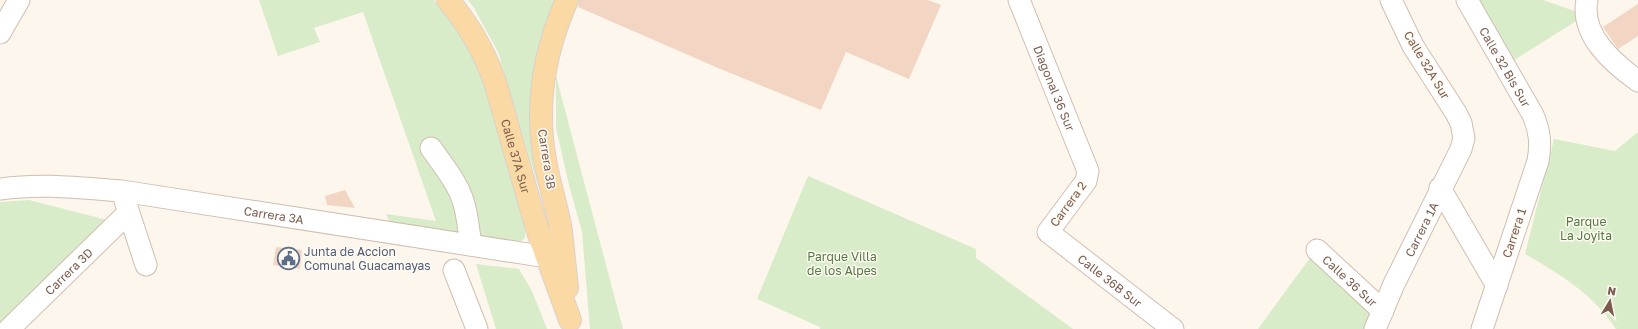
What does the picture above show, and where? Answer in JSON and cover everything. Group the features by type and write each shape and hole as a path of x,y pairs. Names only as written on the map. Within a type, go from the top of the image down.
{"main road":[{"name":"Calle 37A Sur","path":"448,0 475,37 495,82 538,232 571,324"},
{"name":"Carrera 3B","path":"567,0 555,29 550,46 544,75 540,118 545,159 561,230 571,324"}],"street":[{"path":"0,33 19,0"},
{"name":"Diagonal 36 Sur","path":"1019,0 1087,165 1088,177"},
{"name":"Calle 32A Sur","path":"1391,0 1414,46 1456,113 1463,129"},
{"name":"Calle 32 Bis Sur","path":"1467,0 1533,115 1540,135"},
{"path":"1587,0 1586,15 1593,34 1611,60 1638,81"},
{"name":"Carrera 1A","path":"1379,320 1394,284 1440,188 1461,149 1464,138 1463,129"},
{"name":"Carrera 1","path":"1482,329 1538,161 1540,135"},
{"path":"431,148 454,181 460,194 465,207 471,245"},
{"name":"Carrera 2","path":"1048,232 1088,177"},
{"name":"Carrera 3A","path":"0,189 22,186 51,186 122,191 547,257"},
{"path":"1440,188 1497,286"},
{"path":"122,191 146,265"},
{"name":"Carrera 3D","path":"9,329 128,213"},
{"name":"Calle 36B Sur","path":"1048,232 1172,329"},
{"name":"Calle 36 Sur","path":"1317,250 1379,320"},
{"path":"454,270 477,329"}],"green space":[{"path":"259,0 434,0 447,13 465,40 486,84 499,136 525,218 525,238 518,243 390,223 386,214 436,221 363,12 314,28 320,42 278,56"},
{"path":"468,0 555,0 533,94 538,186 498,52"},
{"path":"1477,0 1543,0 1586,15 1511,62"},
{"path":"556,76 623,329 590,329 582,232 569,185 556,128"},
{"name":"Parque La Joyita","path":"1638,132 1638,329 1616,329 1597,306 1575,286 1551,269 1525,254 1554,139 1615,151"},
{"name":"Parque Villa de los Alpes","path":"808,176 976,249 976,258 1073,329 820,329 820,327 757,299"},
{"path":"29,200 107,220 0,323 0,202"},
{"path":"1315,251 1375,311 1368,329 1258,329"},
{"path":"476,264 519,269 532,291 547,329 496,329"}],"building":[{"path":"579,0 928,0 941,5 909,79 846,52 821,110 718,68 578,7"},
{"path":"1638,4 1638,36 1618,49 1603,27"},
{"path":"345,190 355,208 327,205 325,196"},
{"name":"Junta de Accion Comunal Guacamayas","path":"276,247 302,250 300,269 273,265"}],"place":[{"name":"Junta de Accion Comunal Guacamayas","path":"288,258"}]}
